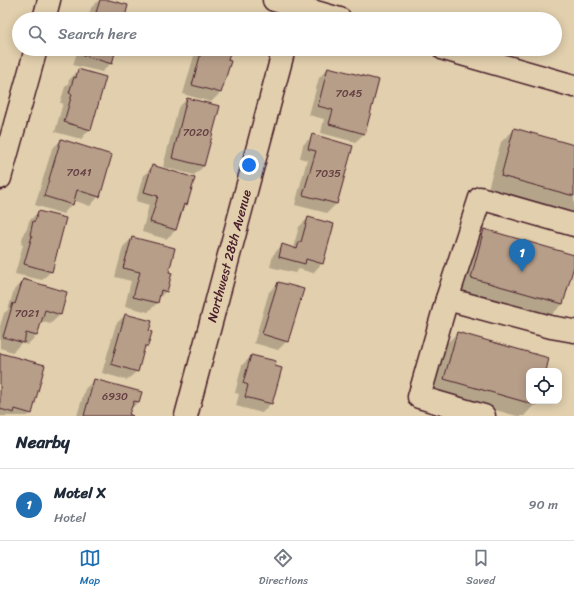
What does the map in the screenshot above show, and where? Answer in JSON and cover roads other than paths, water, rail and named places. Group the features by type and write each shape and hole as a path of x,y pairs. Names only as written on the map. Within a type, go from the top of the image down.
{"street":[{"path":"46,12 49,0"},
{"path":"274,0 292,12"},
{"path":"0,178 34,56"},
{"name":"Northwest 28th Avenue","path":"186,416 282,56"},
{"path":"469,56 574,86"},
{"path":"484,416 419,397 447,300 480,198 574,224"},
{"path":"447,300 574,332"}],"place":[{"name":"Motel X","path":"522,272"}]}
